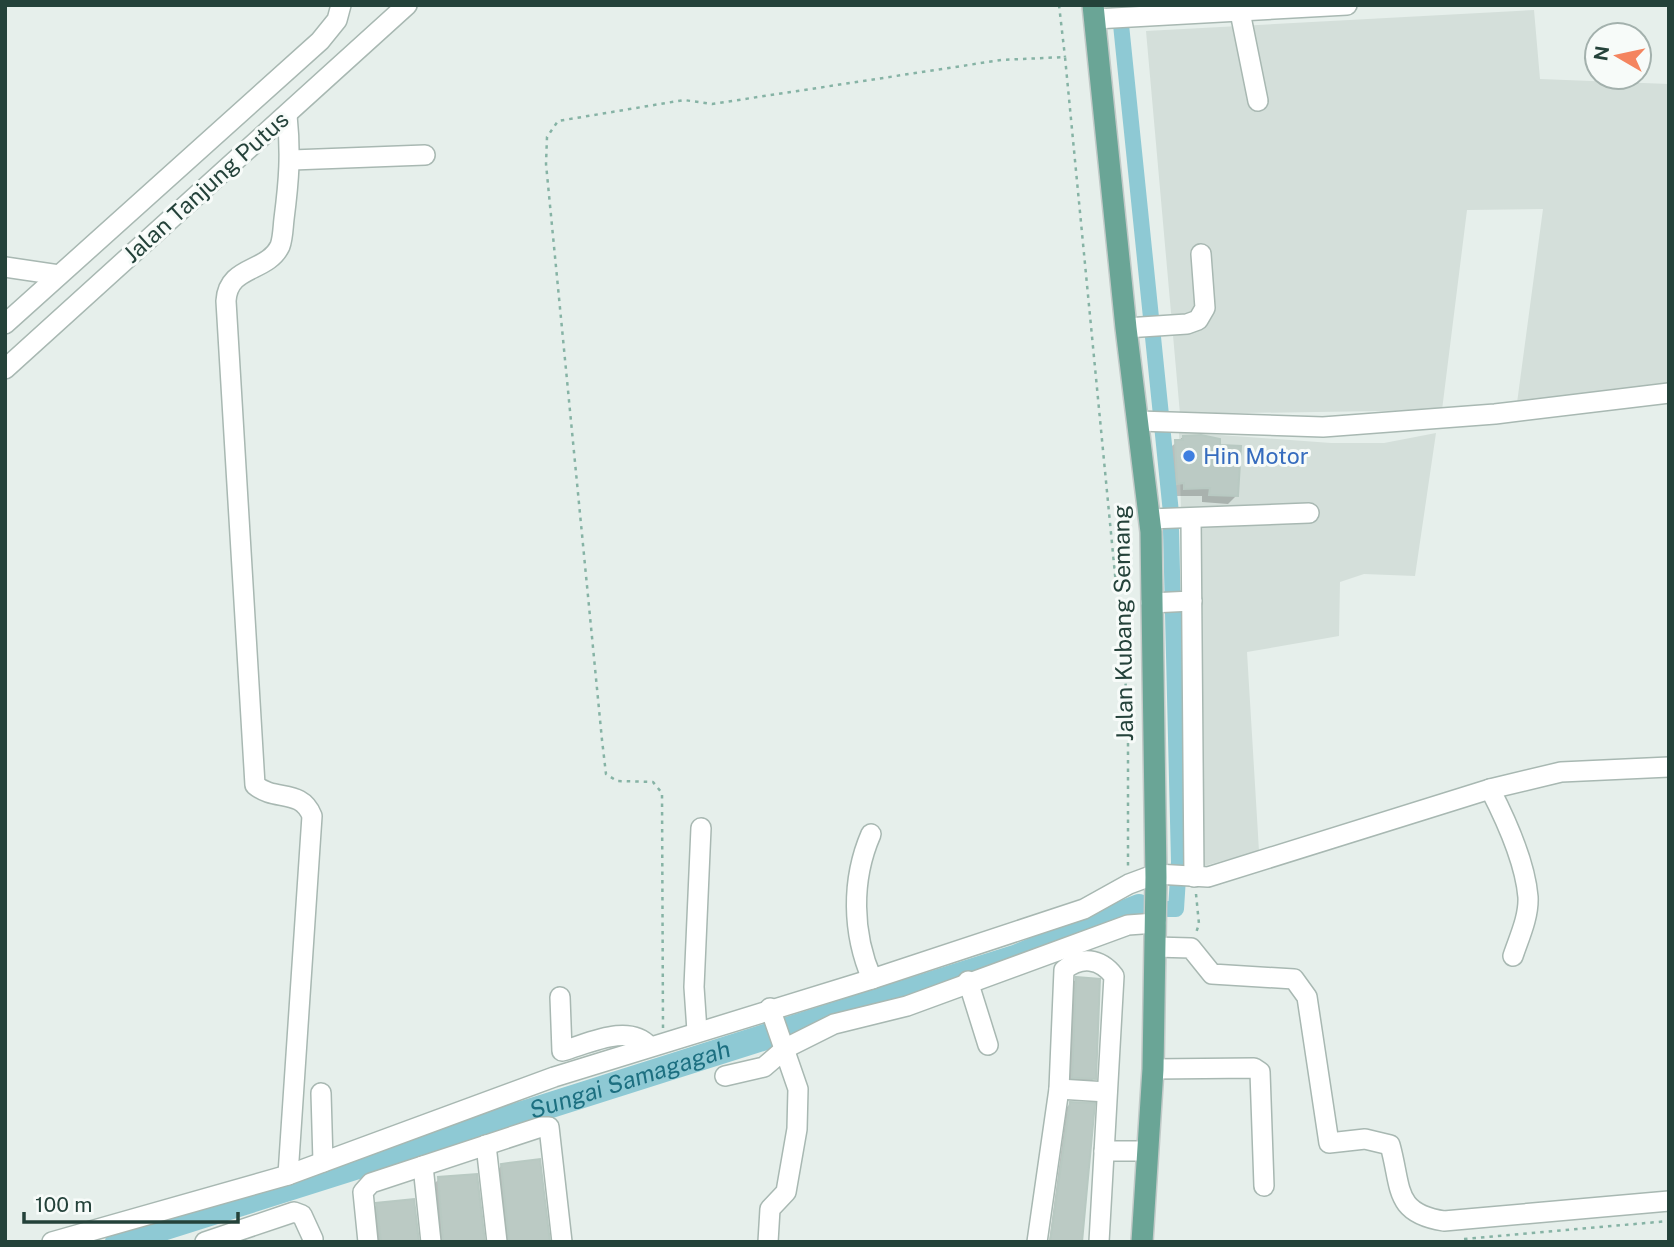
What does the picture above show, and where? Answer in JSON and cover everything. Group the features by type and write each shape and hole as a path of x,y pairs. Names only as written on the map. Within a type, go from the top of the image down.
{"main road":[{"name":"Jalan Kubang Semang","path":"1117,13 1135,327 1147,422 1149,519 1174,602 1175,875 1156,923 1153,1069 1142,1242"}],"street":[{"path":"5,324 320,41 337,20 341,5"},
{"name":"Jalan Tanjung Putus","path":"5,369 407,5"},
{"path":"1117,13 1240,12 1347,5"},
{"path":"1240,12 1258,101"},
{"path":"288,115 292,160 281,244 267,261 237,274 227,291 226,301 255,785 271,794 297,797 307,804 312,816 288,1175"},
{"path":"292,160 425,155"},
{"path":"1135,327 1187,324 1198,320 1205,307 1201,254"},
{"path":"5,267 59,275"},
{"path":"1147,422 1323,427 1495,414 1669,393"},
{"path":"1149,519 1309,513"},
{"path":"1175,875 1174,602 1191,519"},
{"path":"52,1242 288,1175 554,1077 697,1031 771,1012 1084,909 1129,884 1175,875 1208,877 1490,789 1561,772 1669,767"},
{"path":"1490,789 1504,817 1528,898 1524,926 1513,956"},
{"path":"697,1031 694,987 701,828"},
{"path":"871,834 859,862 856,920 872,979"},
{"path":"725,1076 764,1067 783,1044 834,1024 907,1006 968,981 1128,925 1156,923"},
{"path":"1155,947 1191,948 1212,974 1294,979 1307,996 1329,1143 1365,1139 1390,1145 1403,1202 1419,1217 1444,1221 1669,1201"},
{"path":"1037,1242 1059,1089 1064,970 1074,962 1093,960 1107,968 1114,976 1099,1242"},
{"path":"968,981 988,1045"},
{"path":"560,998 562,1051 623,1034 656,1044"},
{"path":"768,1242 770,1209 786,1192 797,1129 798,1089 771,1012"},
{"path":"1153,1069 1254,1068 1260,1072 1264,1186"},
{"path":"1059,1089 1107,1092"},
{"path":"321,1093 320,1140 323,1162"},
{"path":"368,1242 363,1192 371,1183 549,1127 562,1242"},
{"path":"486,1145 496,1242"},
{"path":"1104,1151 1148,1151"},
{"path":"423,1166 431,1242"},
{"path":"205,1242 294,1212 302,1215 313,1239"}],"path":[{"path":"1059,5 1128,709 1129,884"},
{"path":"656,1044 662,793 653,782 617,781 606,774 548,178 547,137 558,121 684,100 712,104 1001,60 1065,57"},
{"path":"1175,875 1199,924 1191,948"},
{"path":"1464,1239 1669,1221"}],"shaded area":[{"path":"1534,10 1540,79 1583,81 1583,91 1653,91 1653,83 1669,84 1669,383 1517,403 1543,209 1467,210 1442,410 1180,414 1146,31"},
{"path":"1179,432 1331,443 1384,443 1436,433 1415,576 1364,574 1340,582 1339,636 1247,652 1259,851 1200,867 1183,590"}],"building":[{"path":"1201,435 1220,439 1220,445 1241,446 1238,496 1209,495 1210,488 1184,489 1184,483 1177,484 1175,440 1183,440 1183,436"},
{"path":"1076,977 1100,979 1096,1079 1072,1078"},
{"path":"1070,1102 1095,1103 1082,1242 1050,1242"},
{"path":"540,1159 550,1242 509,1242 501,1164"},
{"path":"477,1174 485,1242 443,1242 438,1177"},
{"path":"414,1199 419,1242 381,1242 376,1203"}],"waterway":[{"path":"1119,5 1171,513"},
{"path":"1168,909 1176,909 1179,862 1171,530"},
{"name":"Sungai Samagagah","path":"118,1242 1015,958 1139,907"}],"place":[{"name":"Hin Motor","path":"1189,456"}]}
